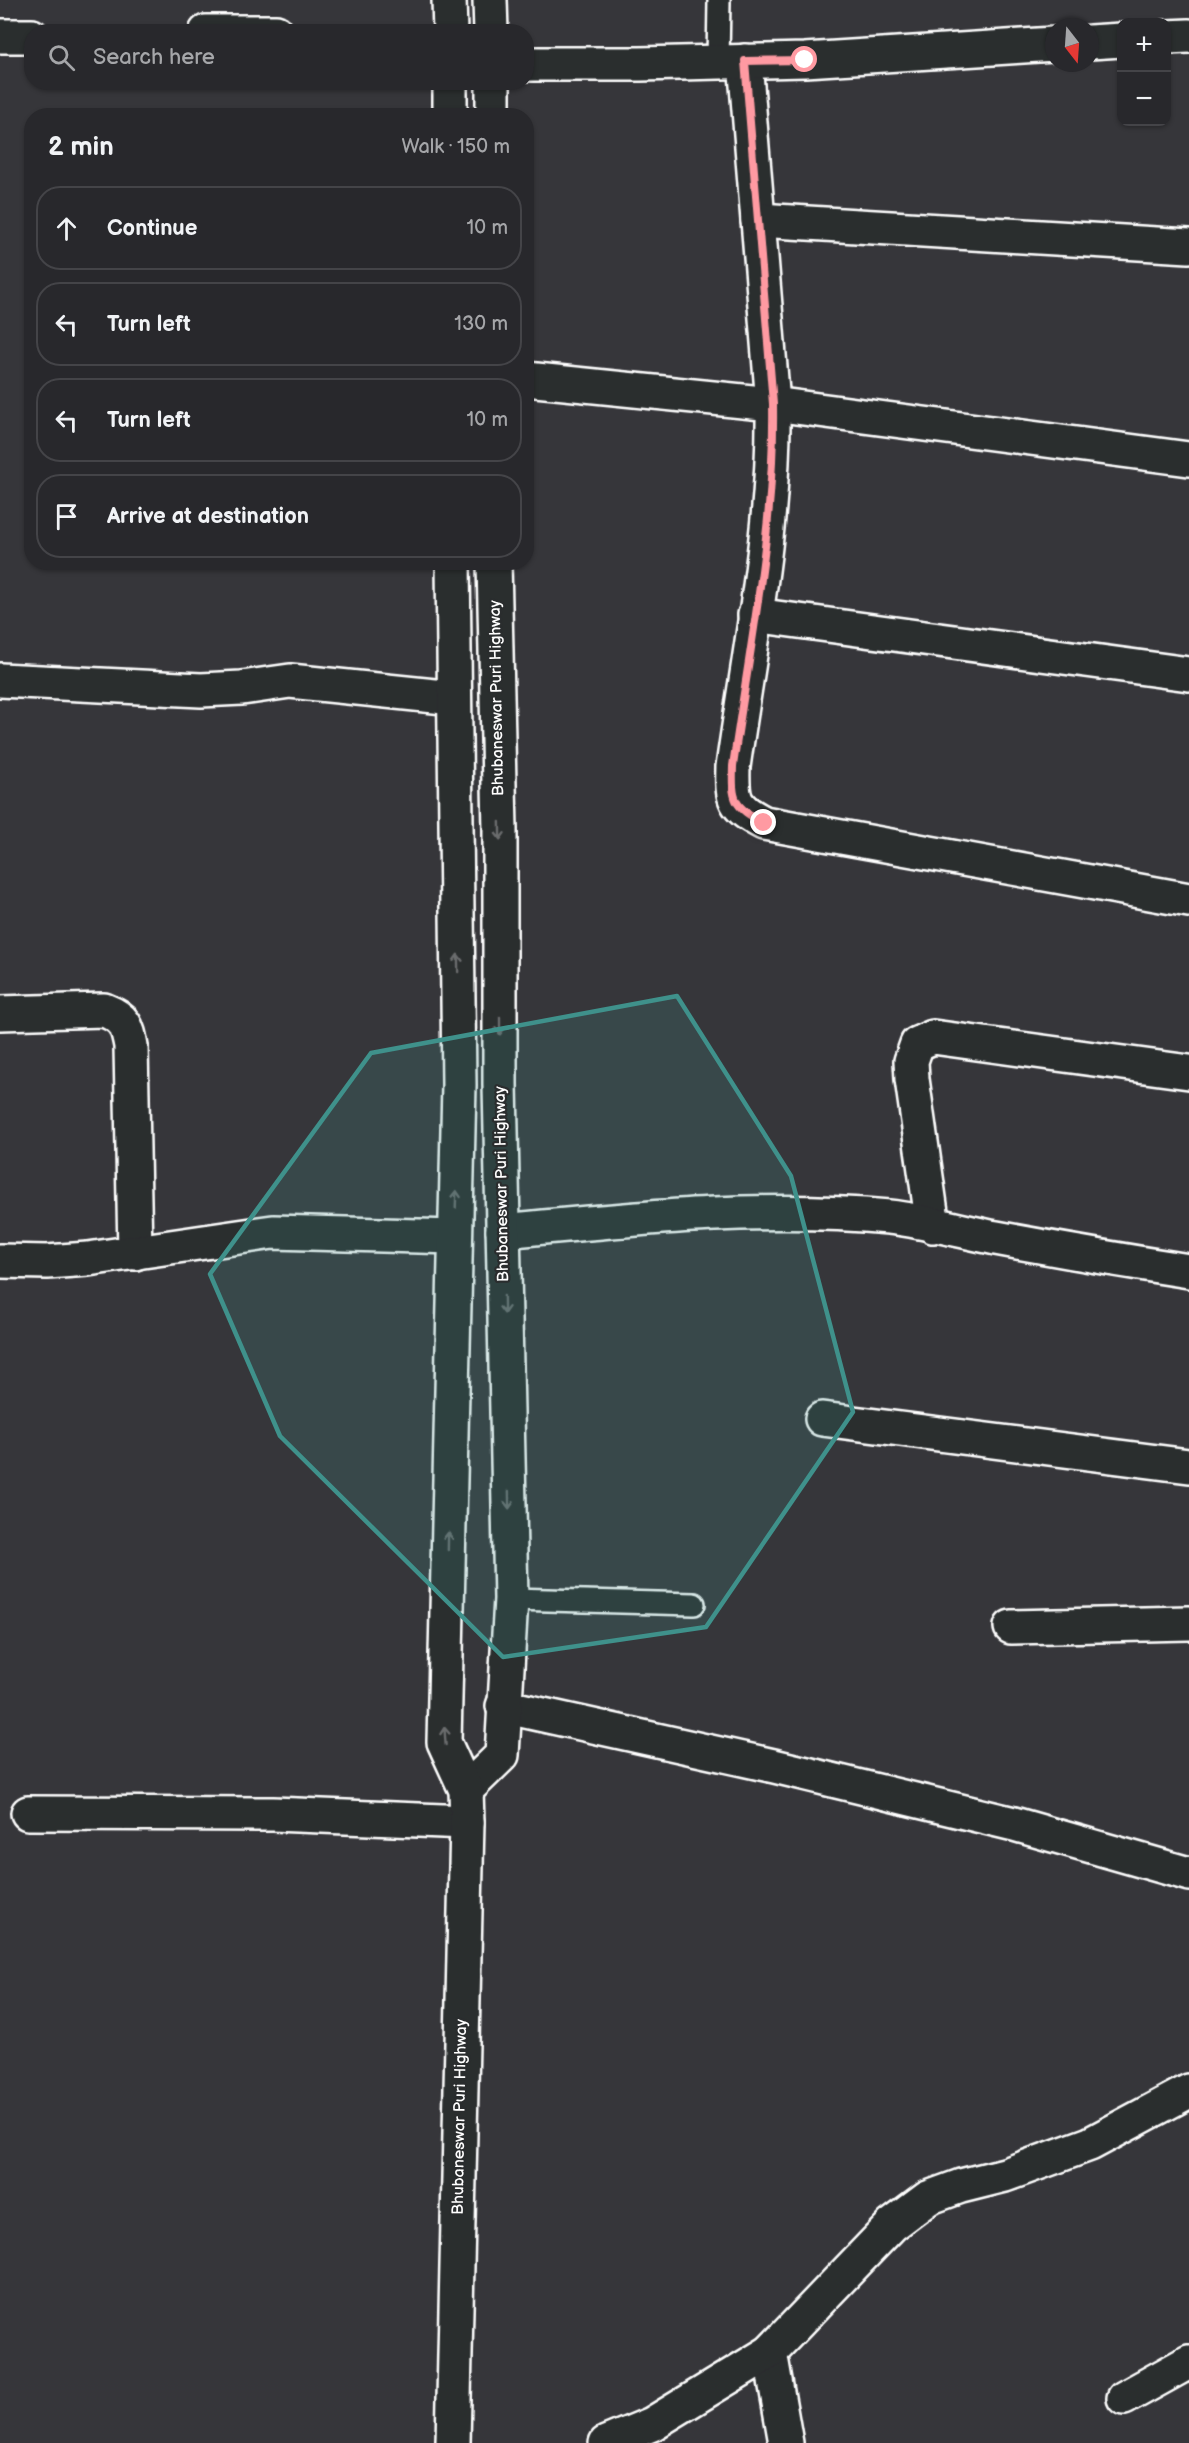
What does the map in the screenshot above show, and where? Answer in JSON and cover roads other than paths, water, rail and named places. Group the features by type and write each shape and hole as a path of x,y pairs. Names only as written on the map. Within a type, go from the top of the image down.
{"main road":[{"path":"449,0 450,24"},
{"path":"490,0 491,24"},
{"path":"0,36 24,36"},
{"path":"1171,37 1189,36"},
{"path":"1099,41 1117,40"},
{"path":"534,64 805,60 1045,45"},
{"path":"731,62 758,220 773,404 774,459 770,513 733,766 732,794 743,813 764,823 1189,900"},
{"path":"450,90 450,108"},
{"path":"493,90 493,108"},
{"path":"758,220 1189,246"},
{"path":"534,380 773,404 1189,459"},
{"name":"Bhubaneswar Puri Highway","path":"453,570 459,1084 444,1742 466,1806 453,2443"},
{"name":"Bhubaneswar Puri Highway","path":"466,1806 502,1755 511,1599 500,1084 500,829 494,570"},
{"path":"755,615 1189,674"},
{"path":"0,680 201,690 242,688 290,681 454,698"},
{"path":"0,1013 104,1010 119,1015 128,1028 131,1046 135,1253"},
{"path":"933,1226 912,1079 911,1061 917,1044 933,1037 1189,1072"},
{"path":"459,1084 500,1084"},
{"path":"503,1231 719,1214 825,1213 891,1218 1094,1256 1189,1271"},
{"path":"0,1261 58,1261 135,1253 273,1232 455,1237"},
{"path":"822,1419 1189,1466"},
{"path":"1011,1628 1189,1623"},
{"path":"503,1707 774,1766 1002,1821 1189,1874"},
{"path":"28,1813 273,1814 466,1806"},
{"path":"606,2443 652,2424 770,2352 892,2225 928,2198 961,2186 1005,2175 1090,2144 1189,2091"},
{"path":"770,2352 786,2443"},
{"path":"1124,2398 1189,2362"}],"lane":[{"path":"719,0 731,62"},
{"path":"511,1599 694,1604"}]}
